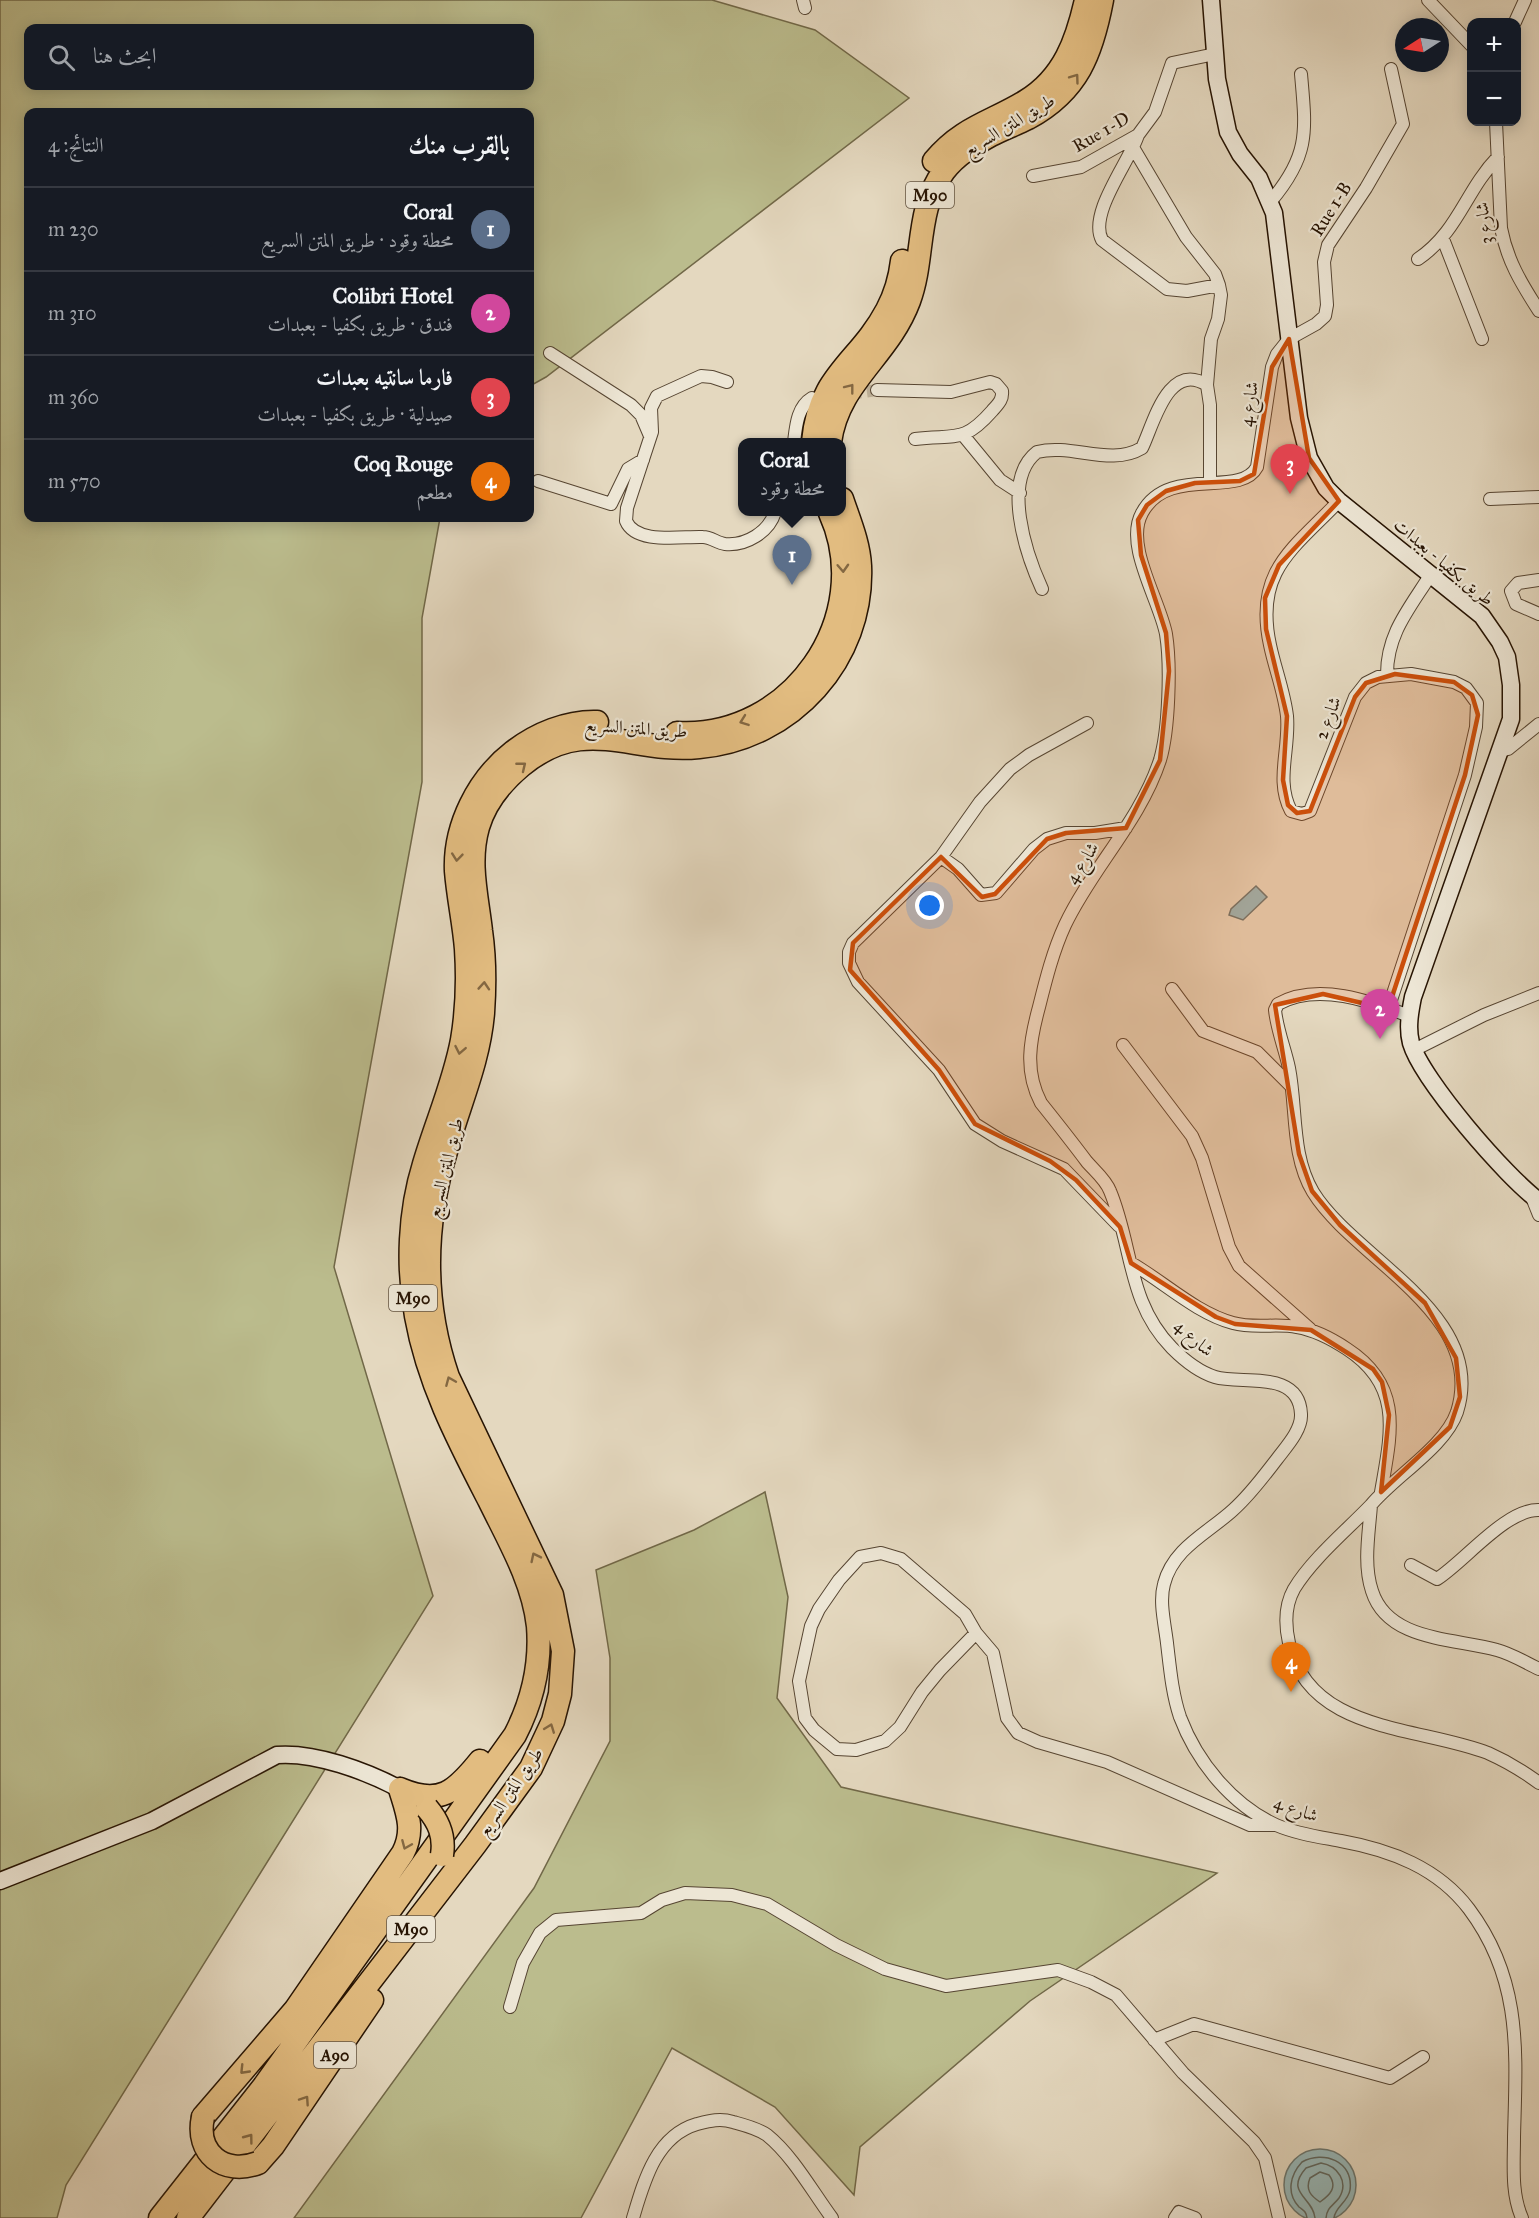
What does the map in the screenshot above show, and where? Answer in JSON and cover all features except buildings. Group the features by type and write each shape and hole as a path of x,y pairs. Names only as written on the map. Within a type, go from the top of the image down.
{"highway":[{"name":"طريق المتن السريع","path":"814,438 816,421 828,388 870,335 892,300 901,271 909,210 926,170 956,138 977,124 1026,101 1055,75 1078,36 1086,0"},
{"name":"طريق المتن السريع","path":"831,438 844,396 885,346 909,301 916,272 923,213 944,171 967,148 1028,118 1069,86 1091,49 1102,0"},
{"name":"طريق المتن السريع","path":"188,2218 531,1768 553,1721 563,1670 563,1651 552,1595 448,1377 437,1339 428,1280 429,1235 438,1182 447,1147 472,1077 482,1017 485,975 473,867 478,826 488,805 511,775 537,754 553,746 597,736 687,748 722,744 760,732 798,707 837,663 855,617 860,567 858,546 846,511"},
{"name":"طريق المتن السريع","path":"160,2218 264,2086 515,1736 526,1714 534,1685 538,1642 536,1617 530,1591 511,1543 435,1389 422,1345 412,1286 411,1254 418,1185 453,1080 465,1018 466,950 456,869 460,832 476,795 499,763 541,735 563,726 591,722 626,724 667,732 702,732 751,718 774,706 797,687 822,655 841,607 842,553 831,516"},
{"path":"295,2010 409,1843 415,1798 442,1795 457,1788 489,1750 515,1705 536,1617"},
{"name":"A90","path":"309,2058 313,2038 323,2022 436,1871 443,1845 440,1827 415,1798"},
{"name":"A90","path":"295,2010 203,2117 202,2135 210,2154 224,2165 234,2168 258,2163 273,2146 379,1989 395,1961 402,1940"},
{"name":"A90","path":"264,2086 264,2075 293,2028 295,2010"}],"main road":[{"name":"طريق بكفيا - بعبدات","path":"1211,0 1220,98 1228,132 1240,154 1259,178 1270,201 1279,240 1299,417 1315,473 1339,501 1482,616 1500,642 1507,657 1512,702 1511,719 1413,997 1409,1016 1414,1050 1446,1101 1535,1198"},
{"path":"0,1881 152,1821 277,1755 293,1754 358,1769 415,1798"}],"street":[{"path":"1428,0 1467,41"},
{"path":"1517,18 1525,0"},
{"name":"Rue 1-D","path":"1033,176 1081,166 1138,135 1155,112 1172,63 1215,54"},
{"name":"Rue 1-B","path":"1289,339 1316,324 1325,316 1327,305 1324,262 1328,244 1366,188 1403,124 1391,69"},
{"path":"1270,201 1293,172 1301,150 1304,116 1301,74"},
{"name":"شارع 3","path":"1496,126 1504,244 1514,271 1539,311"},
{"path":"1138,135 1134,149 1109,193 1099,227 1102,240 1167,289 1187,291 1219,285"},
{"path":"1134,149 1186,237 1215,274 1219,285 1221,295 1218,319 1211,339 1207,385 1210,405 1210,481"},
{"path":"1418,259 1443,239 1480,177 1498,157"},
{"path":"1443,239 1482,339"},
{"name":"شارع 4","path":"1289,339 1277,354 1272,366 1257,467 1249,477 1224,483 1210,481 1166,491 1147,505 1138,520 1137,535 1141,555 1166,633 1169,671 1164,742 1160,760 1126,828 1065,924 1032,1030 1029,1058 1031,1077 1038,1096 1110,1188 1138,1296 1163,1337 1181,1356 1216,1377 1273,1381 1280,1384 1292,1394 1301,1410 1299,1425 1283,1452 1233,1510 1183,1550 1172,1564 1162,1591 1174,1698 1187,1733 1204,1763 1228,1791 1248,1808 1276,1825 1303,1834 1356,1843 1404,1858 1424,1868 1459,1897 1484,1932 1508,1990 1516,2031 1513,2178 1516,2202 1522,2218"},
{"path":"550,353 631,405 641,415 651,438"},
{"path":"727,382 712,376 700,376 657,396 651,408 651,438 626,517 628,525 638,533 675,538 706,537 733,544 749,539 765,529 773,516"},
{"path":"1042,589 1022,535 1020,493 1026,464 1038,452 1073,450 1128,455 1142,448 1163,399 1172,387 1187,380 1199,380 1207,385"},
{"path":"877,390 951,392 980,384 996,384 1002,391 1000,402 975,429 963,435 915,440"},
{"path":"795,438 798,417 807,401 812,398"},
{"path":"963,435 1000,480 1020,493"},
{"path":"538,481 610,504 628,469 643,460"},
{"path":"1490,499 1539,497"},
{"name":"شارع 2","path":"1339,501 1279,565 1265,598 1266,629 1287,716 1288,734 1282,780 1285,797 1291,811 1302,814 1310,811 1356,693 1366,683 1387,674"},
{"path":"1388,1009 1465,775 1478,716 1473,695 1454,682 1434,676 1387,674 1389,646 1431,574"},
{"path":"1539,580 1518,584 1511,591 1516,604 1539,614"},
{"path":"1087,723 1029,755 1010,769 980,802 941,857 853,944 849,952 850,970 863,988 939,1070 975,1124 1002,1141 1064,1169 1120,1227"},
{"path":"1500,751 1508,749 1539,724"},
{"path":"941,857 958,869 978,894 988,896 996,893 1034,849 1047,839 1066,832 1095,833 1126,828"},
{"path":"1172,989 1203,1031 1257,1052 1290,1085"},
{"path":"1414,1050 1484,1015 1539,993"},
{"path":"1409,1016 1323,994 1301,995 1278,1004 1276,1015 1290,1085 1299,1154 1312,1191 1341,1225 1425,1303 1448,1338 1456,1358 1460,1397 1450,1427 1381,1492 1294,1590 1288,1609 1287,1635 1294,1661 1303,1679 1315,1693 1354,1716 1487,1753 1516,1767 1539,1783"},
{"path":"1123,1045 1192,1136 1203,1158 1229,1247 1239,1266 1311,1330 1358,1356 1373,1369 1382,1382 1389,1414 1390,1440 1381,1492"},
{"path":"1535,1198 1539,1215"},
{"path":"1131,1263 1216,1317 1235,1324 1296,1326 1311,1330"},
{"path":"1371,1505 1368,1572 1372,1593 1388,1617 1402,1627 1419,1633 1499,1651 1539,1670"},
{"path":"1411,1565 1437,1579 1510,1519 1521,1513 1539,1509"},
{"path":"976,1633 940,1670 922,1692 900,1727 885,1742 856,1750 837,1749 814,1730 805,1718 799,1681 811,1626 819,1609 839,1580 860,1557 881,1553 901,1560 965,1614 976,1633 993,1653 1007,1718 1018,1733 1107,1761 1250,1825 1276,1825"},
{"path":"510,2007 523,1963 540,1933 556,1920 641,1913 662,1899 685,1893 732,1895 767,1904 836,1945 885,1969 946,1986 1058,1970 1091,1982 1116,1995 1183,2073 1261,2151 1268,2166 1280,2218"},
{"path":"1154,2040 1194,2024 1390,2078 1423,2057"},
{"path":"633,2218 655,2160 669,2139 693,2125 724,2119 753,2128 775,2142 832,2218"},
{"path":"1174,2218 1179,2212 1195,2218"}],"highlighted area":[{"path":"1289,339 1309,458 1339,501 1279,565 1265,598 1266,629 1287,716 1283,780 1288,805 1297,813 1310,811 1355,697 1366,683 1395,674 1454,682 1472,695 1478,715 1465,775 1388,1009 1323,994 1275,1005 1299,1154 1312,1191 1340,1225 1425,1303 1456,1358 1460,1397 1450,1427 1381,1492 1389,1415 1382,1382 1373,1369 1311,1330 1235,1324 1216,1317 1131,1263 1120,1227 1076,1180 1050,1161 975,1124 939,1070 850,970 853,943 941,857 982,897 995,894 1047,839 1066,833 1126,828 1135,812 1160,760 1169,671 1166,633 1141,555 1138,520 1147,505 1166,491 1195,483 1240,481 1254,474 1272,367"}],"green space":[{"path":"0,0 712,0 815,30 909,98 546,377 534,384 534,108 24,108 24,522 439,522 422,618 422,782 334,1267 433,1596 66,2185 57,2218 0,2218"},
{"path":"765,1492 788,1597 777,1698 841,1787 1217,1873 1030,2001 860,2147 854,2195 775,2107 672,2048 581,2218 294,2218 534,1888 610,1741 610,1658 596,1570 694,1530"}],"water":[{"path":"1256,886 1267,897 1243,920 1229,915 1231,909"},
{"path":"1313,2150 1327,2150 1340,2155 1350,2165 1355,2178 1355,2192 1350,2205 1340,2215 1330,2219 1310,2219 1300,2215 1290,2205 1285,2192 1285,2178 1290,2165 1300,2155"}],"tunnel":[{"path":"849,394 877,390"}],"place":[{"name":"فارما سانتيه بعبدات","path":"1290,494"},
{"name":"Coral","path":"792,585"},
{"name":"Colibri Hotel","path":"1380,1039"},
{"name":"Coq Rouge","path":"1291,1692"}]}
